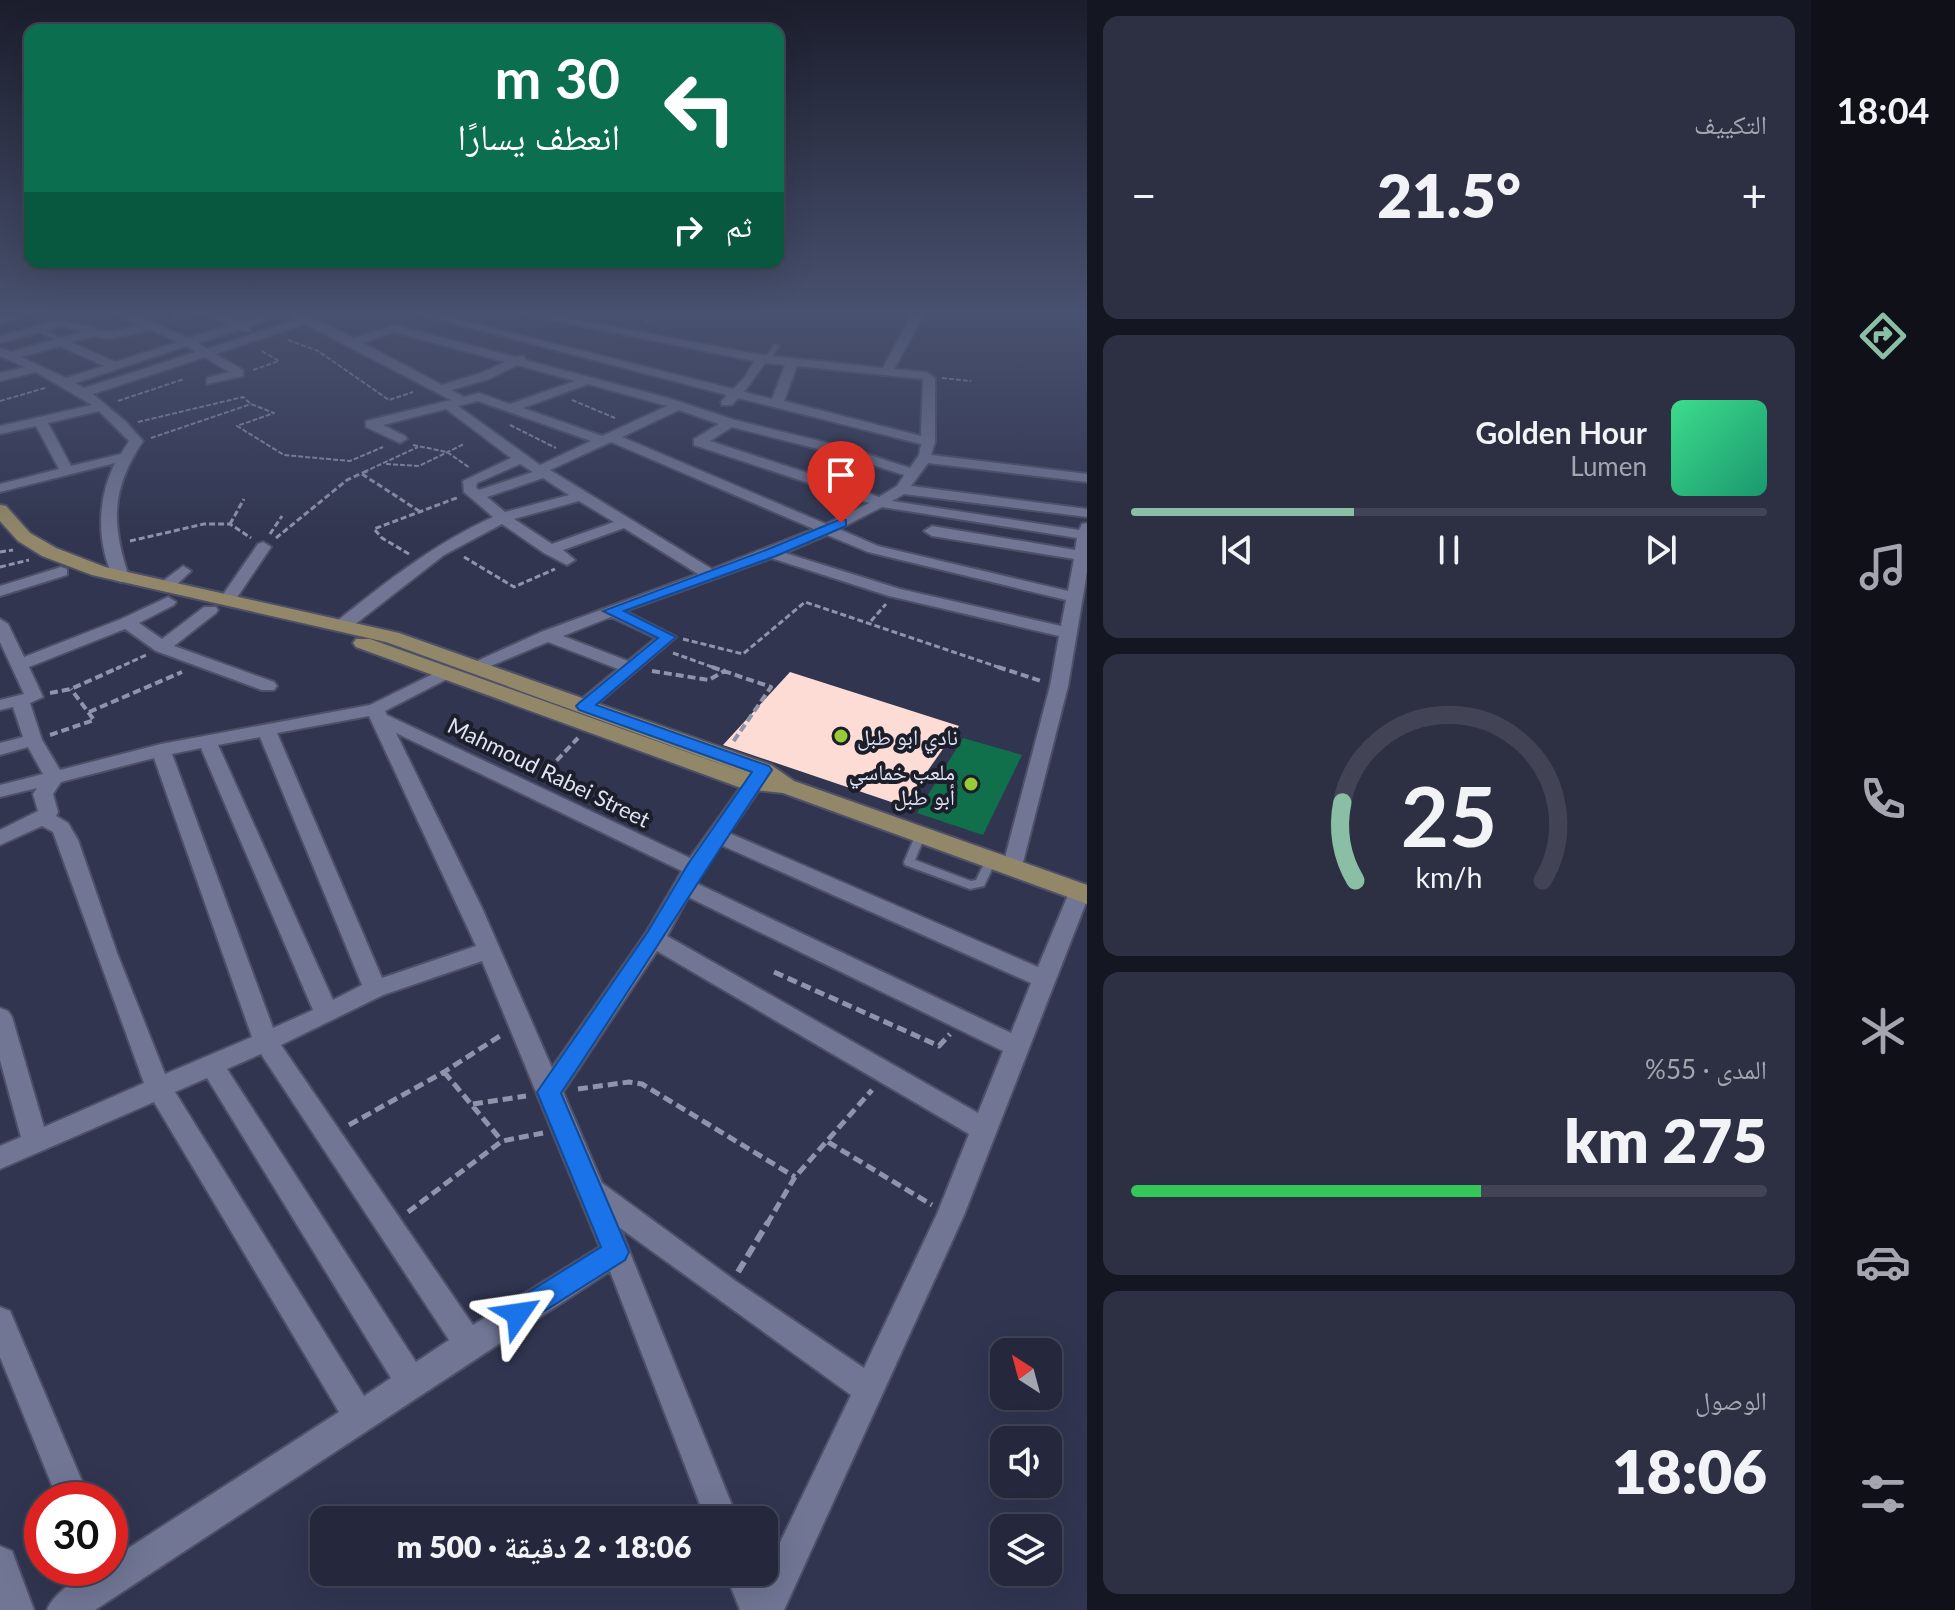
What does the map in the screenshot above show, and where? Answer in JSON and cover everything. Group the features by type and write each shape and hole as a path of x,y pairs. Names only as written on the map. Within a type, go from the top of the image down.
{"main road":[{"path":"0,510 24,537 49,552 166,594"},
{"path":"0,535 18,553 61,572 219,605 346,637 443,674 723,756 758,777"},
{"path":"219,605 343,625 392,637 475,666 587,716 1083,894"}],"street":[{"path":"80,389 124,425 136,441 124,457 111,489 107,512 110,546 121,577"},
{"path":"86,392 95,389"},
{"path":"442,389 462,401"},
{"path":"508,409 563,389"},
{"path":"616,389 914,474"},
{"path":"716,389 928,442"},
{"path":"711,416 740,389"},
{"path":"776,405 782,389"},
{"path":"475,666 611,611 771,553 882,503 902,489 924,458 928,442 928,389"},
{"path":"400,439 371,424 479,397 607,439 889,554 1074,597"},
{"path":"447,404 521,459 711,575"},
{"path":"474,494 543,471 677,406"},
{"path":"0,430 100,407"},
{"path":"40,420 66,470"},
{"path":"730,423 699,442 911,510 1086,531 1059,686 1002,865"},
{"path":"742,458 789,437"},
{"path":"0,488 124,457"},
{"path":"924,458 1087,478"},
{"path":"521,459 479,474 468,484 474,494 503,518 567,560"},
{"path":"821,482 865,459"},
{"path":"902,489 1087,513"},
{"path":"343,625 423,562 503,518 581,496"},
{"path":"549,550 625,523"},
{"path":"932,531 1082,556"},
{"path":"162,647 219,605 263,547"},
{"path":"771,553 895,593 1068,633"},
{"path":"18,665 127,623 166,594 183,571"},
{"path":"0,591 61,572"},
{"path":"587,716 630,668 662,641 611,611"},
{"path":"127,623 162,647 268,686"},
{"path":"0,624 34,697 0,705"},
{"path":"547,636 630,668"},
{"path":"0,791 161,750 266,729 378,714 443,674"},
{"path":"20,700 33,740 54,777"},
{"path":"378,714 489,950 592,1191 716,1506"},
{"name":"Mahmoud Rabei Street","path":"378,714 530,788 689,877 1017,1047"},
{"path":"266,729 375,989"},
{"path":"0,749 33,740"},
{"path":"207,741 327,1014"},
{"path":"161,750 265,1040 469,1344"},
{"path":"0,838 48,812 43,794 54,777"},
{"path":"549,1092 654,939 689,877 758,777"},
{"path":"43,817 61,828 68,840 106,953 158,1087 358,1415"},
{"path":"718,836 1044,979"},
{"path":"766,1610 950,1215 1044,979 1083,894"},
{"path":"654,939 983,1129"},
{"path":"0,1158 327,1014 375,989 489,950"},
{"path":"0,1017 36,1142"},
{"path":"211,1064 411,1382"},
{"path":"592,1191 727,1291 870,1390"},
{"path":"128,1560 616,1252"},
{"path":"0,1321 67,1482"},
{"path":"0,1563 17,1610"},
{"path":"64,1610 91,1586"},
{"path":"748,1586 757,1610"}],"path":[{"path":"0,401 41,389"},
{"path":"100,407 154,389"},
{"path":"373,389 389,400 430,389"},
{"path":"555,392 635,426"},
{"path":"124,425 243,397 251,404 274,413 236,425 284,455 350,461 400,439"},
{"path":"136,441 174,432 251,404"},
{"path":"478,428 500,421 570,456"},
{"path":"384,463 413,470 464,444"},
{"path":"263,547 293,527 347,480 418,447 447,452 479,474"},
{"path":"362,474 419,511"},
{"path":"423,562 374,531 376,527 474,494"},
{"path":"230,524 244,499"},
{"path":"263,547 282,516"},
{"path":"110,546 204,524 230,524 263,547"},
{"path":"448,548 514,587 568,563 567,560"},
{"path":"0,567 18,553"},
{"path":"662,641 743,654 805,602 1059,686"},
{"path":"662,641 771,687 723,756"},
{"path":"33,740 94,720 71,689 162,647"},
{"path":"89,712 202,662"},
{"path":"630,668 706,680 726,670"},
{"path":"530,788 587,716"},
{"path":"774,972 941,1046"},
{"path":"329,1136 444,1072 519,1024"},
{"path":"444,1072 502,1141"},
{"path":"727,1291 795,1177 887,1073"},
{"path":"473,1104 629,1082 642,1084 795,1177"},
{"path":"390,1225 502,1141 565,1129"},
{"path":"828,1142 950,1215"}],"green space":[{"name":"ملعب خماسي أبو طبل","path":"963,738 1022,755 983,835 917,813"}],"building":[{"name":"نادي ابو طبل","path":"790,672 959,726 903,806 723,745"}],"place":[{"name":"نادي ابو طبل","path":"841,736"},
{"name":"ملعب خماسي أبو طبل","path":"971,784"}],"route":[{"path":"518,1314 616,1252 549,1092 654,939 694,868 763,770 584,706 668,637 611,611 771,553 841,523"}]}
